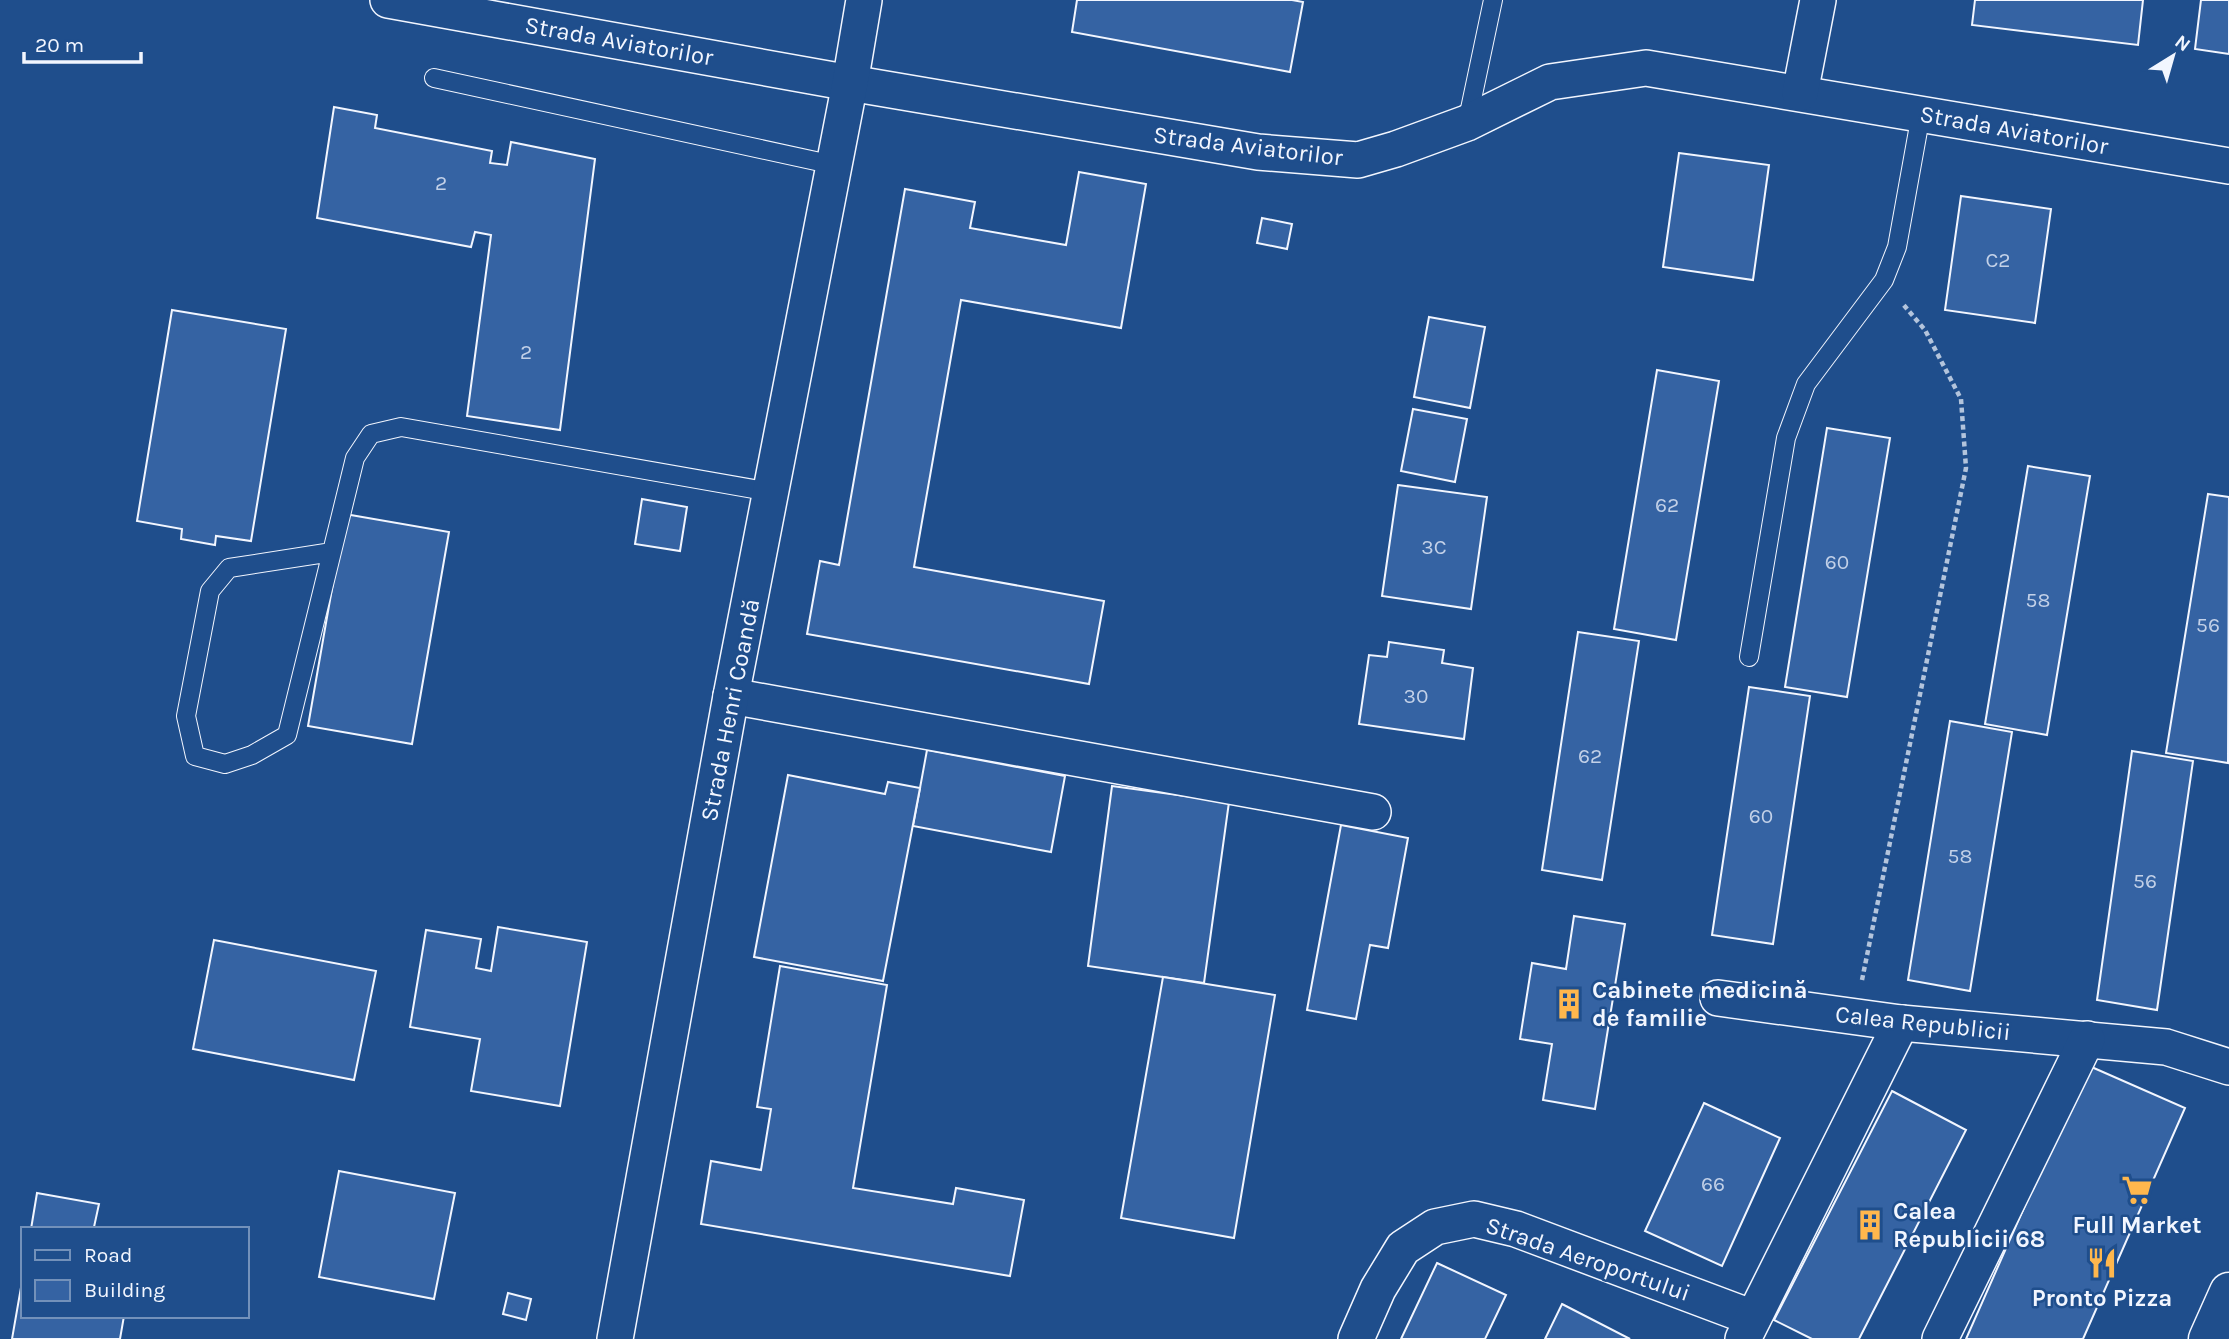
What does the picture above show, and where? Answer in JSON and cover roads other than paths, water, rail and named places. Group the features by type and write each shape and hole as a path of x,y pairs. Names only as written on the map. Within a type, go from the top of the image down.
{"main road":[{"path":"2208,1339 2229,1292"}],"street":[{"name":"Strada Aviatorilor","path":"388,0 850,83 1258,152 1358,160 1468,123 1550,82 1646,68 2229,166"},
{"path":"850,83 864,0"},
{"path":"1800,93 1818,0"},
{"name":"Strada Henri Coandă","path":"615,1339 732,696 850,83"},
{"path":"732,696 1373,812"},
{"name":"Calea Republicii","path":"1718,998 1901,1023 2166,1047 2229,1067"},
{"path":"1748,1328 1901,1023"},
{"path":"1940,1339 2087,1040"},
{"name":"Strada Aeroportului","path":"1356,1339 1378,1289 1403,1248 1435,1227 1474,1219 1517,1230 1748,1328"}],"lane":[{"path":"1468,123 1493,0"},
{"path":"435,78 834,165"},
{"path":"1749,657 1786,438 1807,384 1884,280 1897,247 1921,114"},
{"path":"332,552 229,568 210,591 186,716 195,756 225,764 251,755 287,735 332,552 355,458 371,434 401,427 771,492"}],"place":[{"name":"Cabinete medicină de familie","path":"1569,1004"},
{"name":"Full Market","path":"2137,1190"},
{"name":"Calea Republicii 68","path":"1870,1225"},
{"name":"Pronto Pizza","path":"2102,1263"}]}
